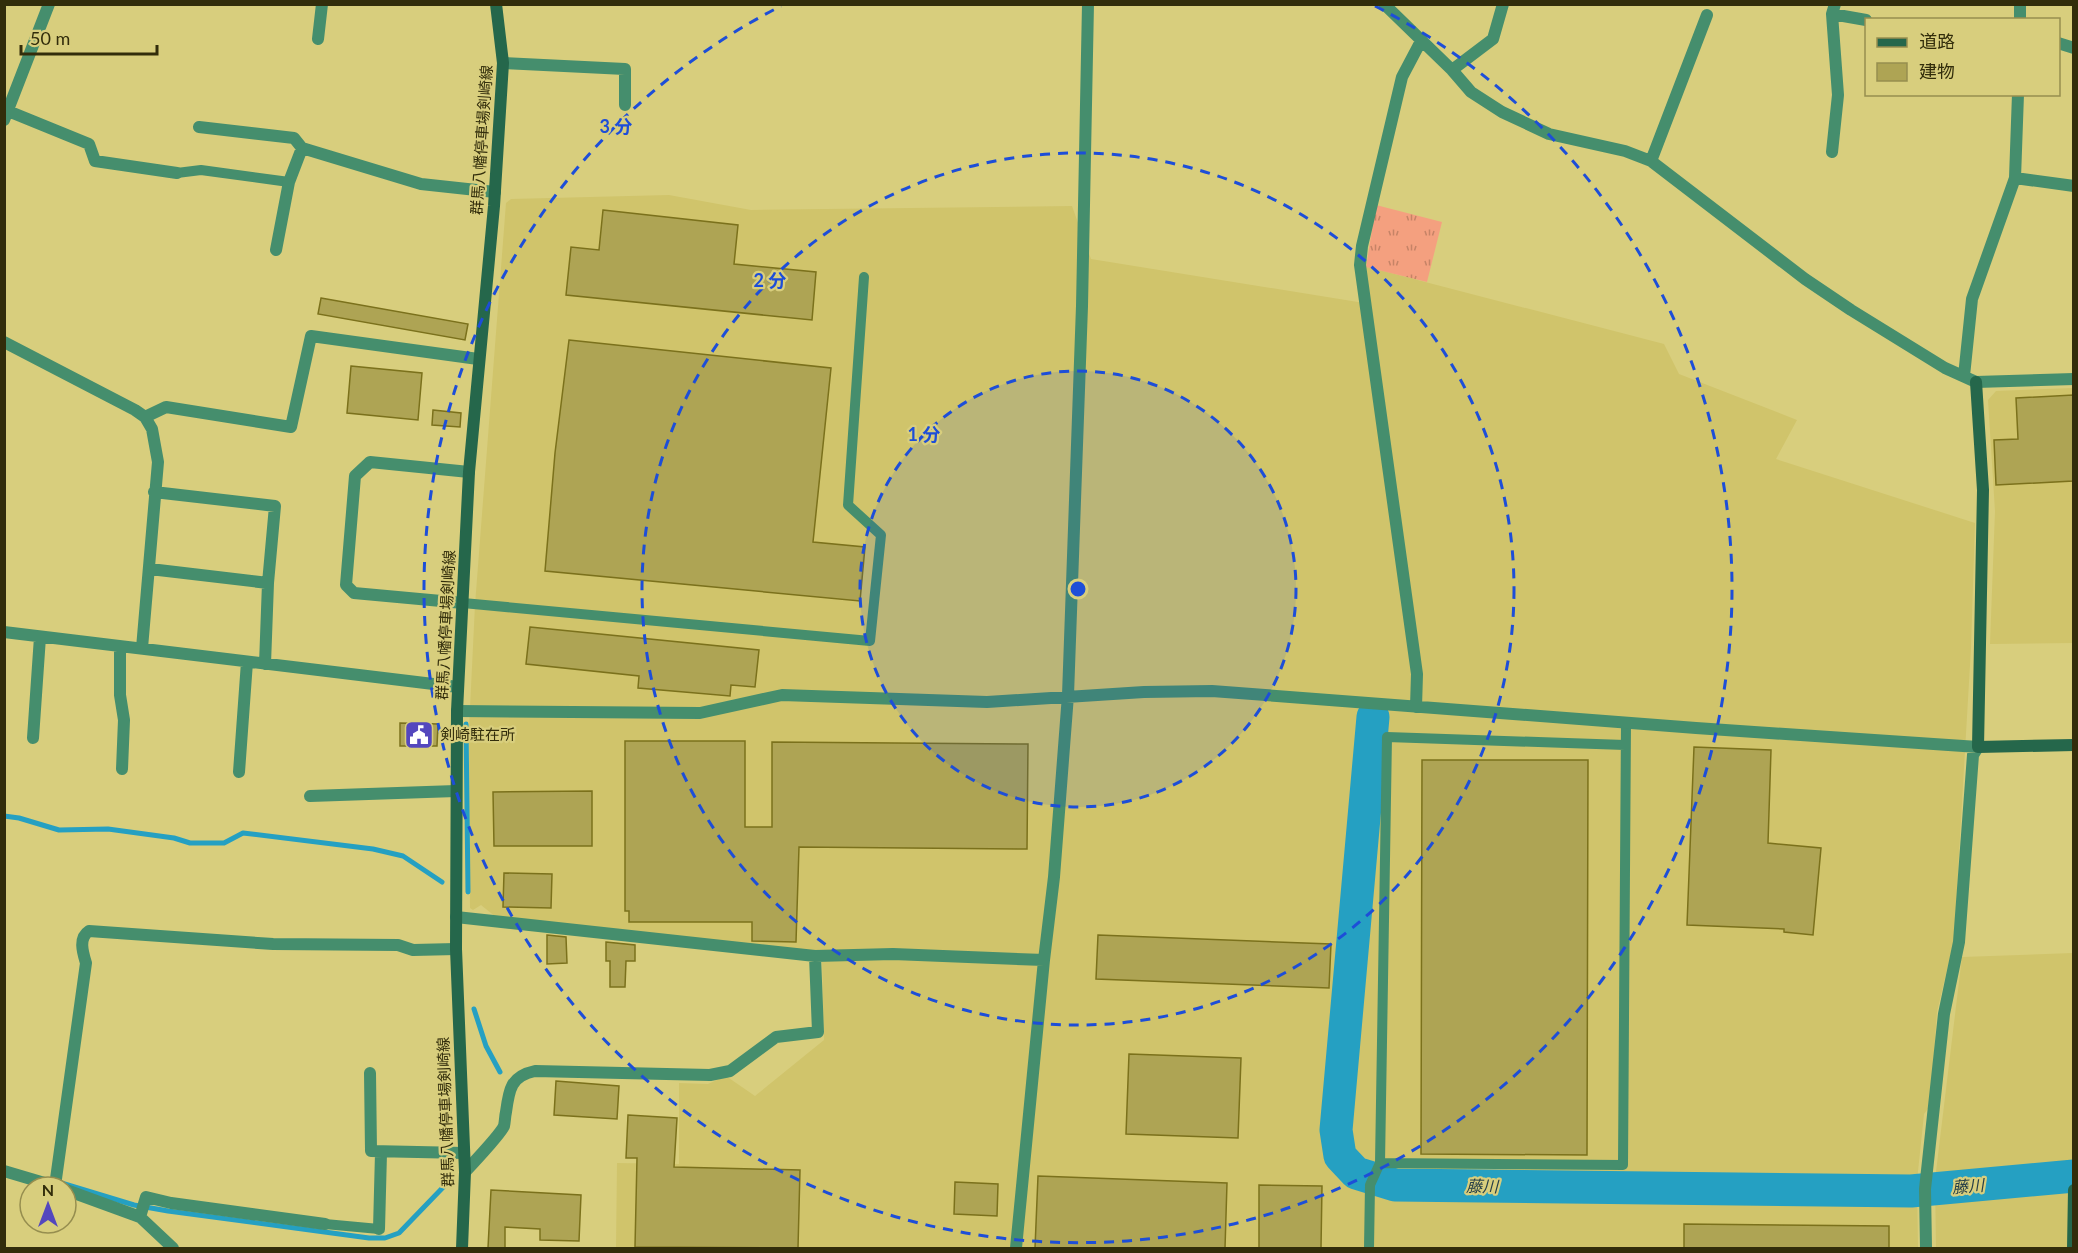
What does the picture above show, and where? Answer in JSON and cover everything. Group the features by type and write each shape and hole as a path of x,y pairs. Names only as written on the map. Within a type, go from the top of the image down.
{"main road":[{"name":"群馬八幡停車場剣崎線","path":"462,1248 465,1172 456,949 457,711 469,472 495,192 503,63 496,4"},
{"path":"1976,382 1983,490 1978,747 2073,745"},
{"path":"2073,1190 2073,1248"}],"street":[{"path":"49,4 6,116 89,144 95,161 177,173"},
{"path":"318,39 322,4"},
{"path":"1016,1248 1054,877 1068,695 1082,306 1088,4"},
{"path":"1384,4 1452,70 1471,92 1502,112 1549,134 1625,151 1651,161 1805,279 1945,368 1976,382 2073,379"},
{"path":"1452,70 1493,39 1503,4"},
{"path":"1832,152 1838,95 1833,9 1865,20"},
{"path":"1651,161 1707,15"},
{"path":"1416,707 1418,674 1360,265 1362,246 1402,77 1421,41"},
{"path":"503,63 625,69 625,105"},
{"path":"1964,376 1972,299 2015,178 2018,96"},
{"path":"199,127 294,138 302,148 421,184 495,192"},
{"path":"276,250 289,182 302,148"},
{"path":"2015,178 2073,186"},
{"path":"145,417 166,406 291,427 311,336 478,359"},
{"path":"4,342 145,417 152,429 158,462 142,648"},
{"path":"463,603 354,592 346,585 355,476 370,462 469,472"},
{"path":"154,492 275,506 268,583 265,664"},
{"path":"150,569 268,583"},
{"path":"4,632 458,687"},
{"path":"33,738 40,637"},
{"path":"120,647 120,695 124,720 122,769"},
{"path":"239,772 248,662"},
{"path":"457,711 700,713 782,695 987,702 1068,695 1212,691 1978,747 1973,755 1959,942 1944,1014 1925,1189 1926,1248"},
{"path":"310,796 456,791"},
{"path":"456,917 815,956 894,954 1044,960"},
{"path":"61,1175 86,963 82,940 84,934 89,931 273,944 398,945 413,950 456,949"},
{"path":"465,1172 504,1126 507,1098 513,1083 519,1076 526,1073 535,1071 710,1075 730,1071 776,1037 818,1032 815,956"},
{"path":"370,1073 371,1151 464,1153"},
{"path":"379,1229 381,1152"},
{"path":"78,1195 140,1217 173,1248"},
{"path":"140,1217 146,1197 171,1203 325,1224"}],"lane":[{"path":"177,173 201,170 289,182"},
{"path":"463,603 870,642 880,535 848,505 864,277"},
{"path":"1380,1163 1623,1165 1626,723"},
{"path":"1369,1248 1370,1185 1380,1163 1387,737 1625,745"},
{"path":"325,1224 379,1229"}],"shaded area":[{"path":"669,195 751,210 1072,206 1091,259 1364,303 1360,265 1664,344 1679,374 1797,420 1776,459 1975,523 1971,648 1954,940 1937,1012 1930,1106 1924,1114 1917,1181 1918,1248 616,1248 617,1163 679,1164 679,1083 708,1084 726,1076 755,1096 824,1040 822,962 809,950 496,917 481,905 473,910 470,908 469,729 475,605 506,203 511,199"},
{"path":"2073,388 2073,643 1990,644 1995,511 1988,400 1996,391"},
{"path":"2073,953 2073,1248 1936,1248 1935,1180 1962,957"}],"green space":[{"path":"1376,205 1442,222 1427,282 1366,267"}],"building":[{"path":"603,210 738,225 734,264 816,272 812,320 566,295 571,247 599,250"},
{"path":"321,298 468,324 465,340 318,314"},
{"path":"569,340 831,368 813,542 865,547 860,601 545,571 555,453"},
{"path":"351,366 422,373 418,420 347,413"},
{"path":"2073,395 2073,481 1996,485 1994,440 2018,439 2016,398"},
{"path":"433,410 461,413 460,427 432,425"},
{"path":"530,627 759,650 755,687 731,685 730,696 638,688 639,676 526,664"},
{"name":"剣崎駐在所","path":"400,723 438,724 437,746 400,746"},
{"path":"625,741 745,741 745,827 772,827 772,742 1028,744 1027,849 799,847 796,942 752,941 752,922 629,922 629,911 625,911"},
{"path":"1694,747 1771,750 1768,843 1821,848 1813,935 1784,932 1784,929 1687,925"},
{"path":"1422,760 1588,760 1587,1155 1421,1154"},
{"path":"592,791 592,846 494,846 493,792"},
{"path":"504,873 552,874 551,908 503,907"},
{"path":"547,935 566,937 567,963 547,964"},
{"path":"1098,935 1331,944 1329,988 1096,979"},
{"path":"606,942 635,945 635,961 626,961 625,987 610,987 610,961 606,961"},
{"path":"1129,1054 1241,1058 1238,1138 1126,1134"},
{"path":"556,1081 619,1086 617,1119 554,1115"},
{"path":"628,1115 677,1118 674,1167 800,1170 798,1248 635,1247 637,1158 626,1158"},
{"path":"1038,1176 1227,1183 1225,1248 1035,1248"},
{"path":"955,1182 998,1184 997,1216 954,1214"},
{"path":"1259,1185 1322,1186 1321,1248 1259,1248"},
{"path":"491,1190 581,1195 579,1241 540,1240 540,1229 505,1227 505,1248 488,1248"},
{"path":"1684,1224 1889,1226 1889,1248 1684,1248"}],"waterway":[{"name":"藤川","path":"1373,717 1336,1130 1340,1156 1356,1173 1395,1185 1911,1191 2074,1176"},
{"path":"466,724 468,892"},
{"path":"4,816 59,830 108,829 174,838 190,843 224,843 243,833 373,849 403,856 442,882"},
{"path":"474,1009 486,1046 500,1072"},
{"path":"78,1188 134,1205 168,1211 369,1238 385,1238 399,1233 453,1177"}],"place":[{"name":"剣崎駐在所","path":"419,735"}]}
